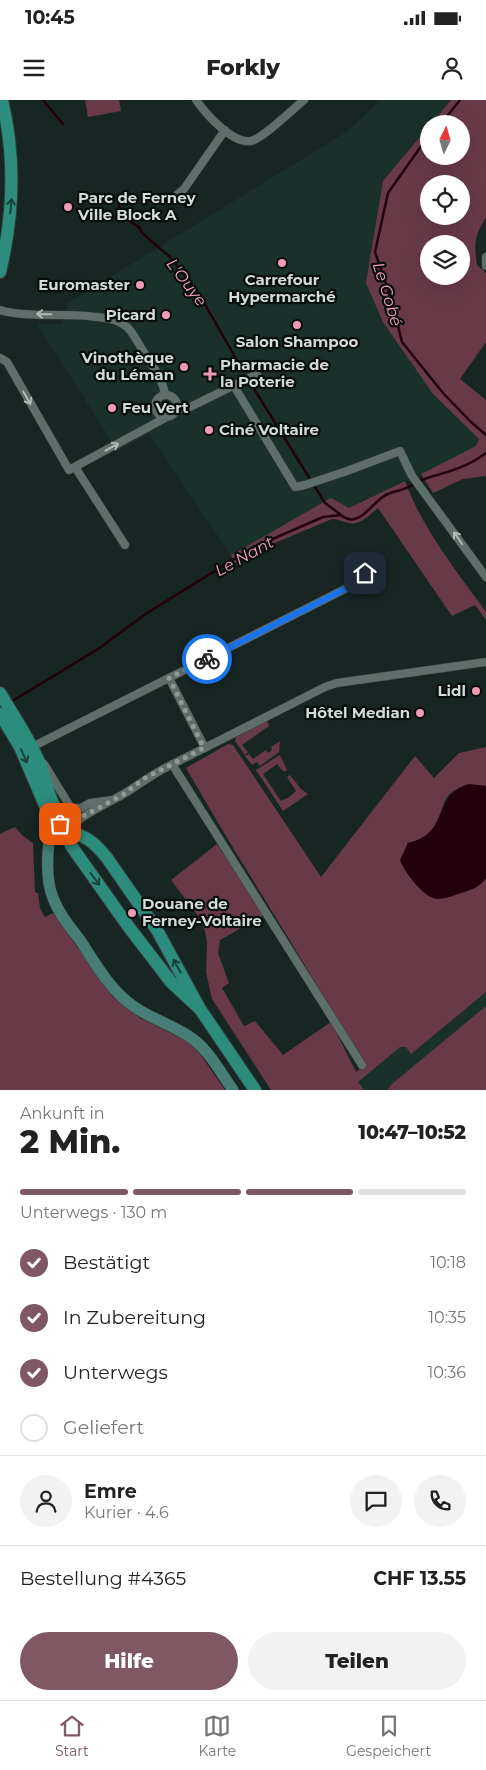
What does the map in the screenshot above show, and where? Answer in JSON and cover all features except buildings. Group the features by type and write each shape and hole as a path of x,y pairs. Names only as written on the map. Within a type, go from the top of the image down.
{"main road":[{"path":"0,272 9,227 12,178 8,132 2,100"},
{"path":"0,693 32,747 45,778 50,801 68,829 72,847 128,926 171,982 200,1009"},
{"path":"0,714 20,747 50,817 68,829 85,836 98,847 140,903 200,1009 255,1090"}],"street":[{"path":"196,100 206,114 237,140 251,141 304,100"},
{"path":"177,195 184,189 225,130"},
{"path":"486,257 486,266"},
{"path":"0,310 23,314 80,314 111,318 120,322 133,334 162,382 165,395"},
{"path":"0,358 7,362 72,468 125,545"},
{"path":"177,409 186,409 257,374"},
{"path":"234,386 295,486 305,485 400,451 412,476 426,492 486,577"},
{"path":"72,468 172,416 178,405 174,398 165,395"},
{"path":"165,395 157,400 154,405 158,415 165,418"},
{"path":"112,800 90,803 81,808 71,808 32,747 347,588 357,582 365,573"},
{"path":"233,1090 215,1064 195,1041 132,1005 121,996 100,969 61,913 53,898 48,876 49,841 51,836 68,829 82,817 145,778 326,687 337,683 486,662"},
{"path":"169,678 204,748"},
{"path":"172,764 362,1065"}],"shaded area":[{"path":"85,100 119,100 121,111 88,117"},
{"path":"381,100 451,100 438,115 420,115 420,137 383,181 383,322 433,394 479,439 477,446 349,508 240,548 231,555 149,434 118,451 37,324 62,324 68,303 345,133"},
{"path":"451,100 486,100 486,218 477,235 475,252 477,265 486,273 486,342 460,379 486,400 486,476 463,479 433,493 421,474 476,446 479,439 433,394 383,322 366,283 383,181 420,137 420,165 470,165 470,115 438,115"},
{"path":"405,481 412,499 431,533 486,612 486,620 475,605 452,616 378,508 357,523 332,519 244,556 235,563 231,555 331,498 349,508"},
{"path":"267,720 269,726 242,745 248,752 245,755 235,741 236,737"},
{"path":"280,741 279,752 260,766 257,762 252,765 245,756 249,754 253,759 266,750 268,753 272,750 271,747"},
{"path":"228,744 233,745 321,877 415,756 434,778 459,753 486,747 486,786 455,790 445,801 435,825 429,833 420,839 407,843 413,881 430,897 484,881 486,878 486,992 411,1054 406,1047 400,1047 358,1082 364,1090 271,1090 212,999 206,972 207,942 205,931 198,916 171,880 217,844 264,915 220,940 218,953 229,983 222,988 244,1026 255,1021 283,1055 331,1022 356,1072 366,1064 335,1016 186,768"},
{"path":"280,755 287,770 284,772 277,764 263,774 281,801 296,791 287,777 290,775 301,789 308,794 283,811 256,770"},
{"path":"469,784 486,786 486,878 479,886 470,890 451,897 432,898 415,884 400,860 408,843 421,839 430,832 450,796 457,789"},
{"path":"15,827 33,843 35,892 38,893 40,908 45,917 53,913 113,997 140,1018 187,1041 198,1051 225,1090 0,1090 0,834"},
{"path":"486,965 486,1090 335,1090"},
{"path":"486,1006 486,1090 387,1090 392,1084"}],"waterway":[{"name":"L'Ouye","path":"43,100 63,124"},
{"name":"Le Gobé","path":"448,115 460,100"},
{"name":"Le Gobé","path":"420,148 388,193 375,252 391,298 402,342 443,393 486,435"},
{"name":"L'Ouye","path":"119,205 125,218 139,227 142,233 170,257 199,294 242,369"},
{"name":"L'Ouye","path":"254,389 325,503 340,514"},
{"name":"Le Nant","path":"14,700 98,649 147,613 252,548 323,517 341,515 348,519 360,517 382,497 427,478 465,465 486,453"}],"way so far":[{"path":"60,824 65,822 75,823 82,817 124,794 145,778 204,748 169,678 207,659"}],"place":[{"name":"Parc de Ferney Ville Block A","path":"68,207"},
{"name":"Carrefour Hypermarché","path":"282,263"},
{"name":"Euromaster","path":"140,285"},
{"name":"Picard","path":"166,315"},
{"name":"Salon Shampoo","path":"297,325"},
{"name":"Vinothèque du Léman","path":"184,367"},
{"name":"Pharmacie de la Poterie","path":"210,374"},
{"name":"Feu Vert","path":"112,408"},
{"name":"Ciné Voltaire","path":"209,430"},
{"name":"Lidl","path":"476,691"},
{"name":"Hôtel Median","path":"420,713"},
{"name":"Douane de Ferney-Voltaire","path":"132,913"}],"route":[{"path":"207,659 347,588 357,582 365,573"}]}
